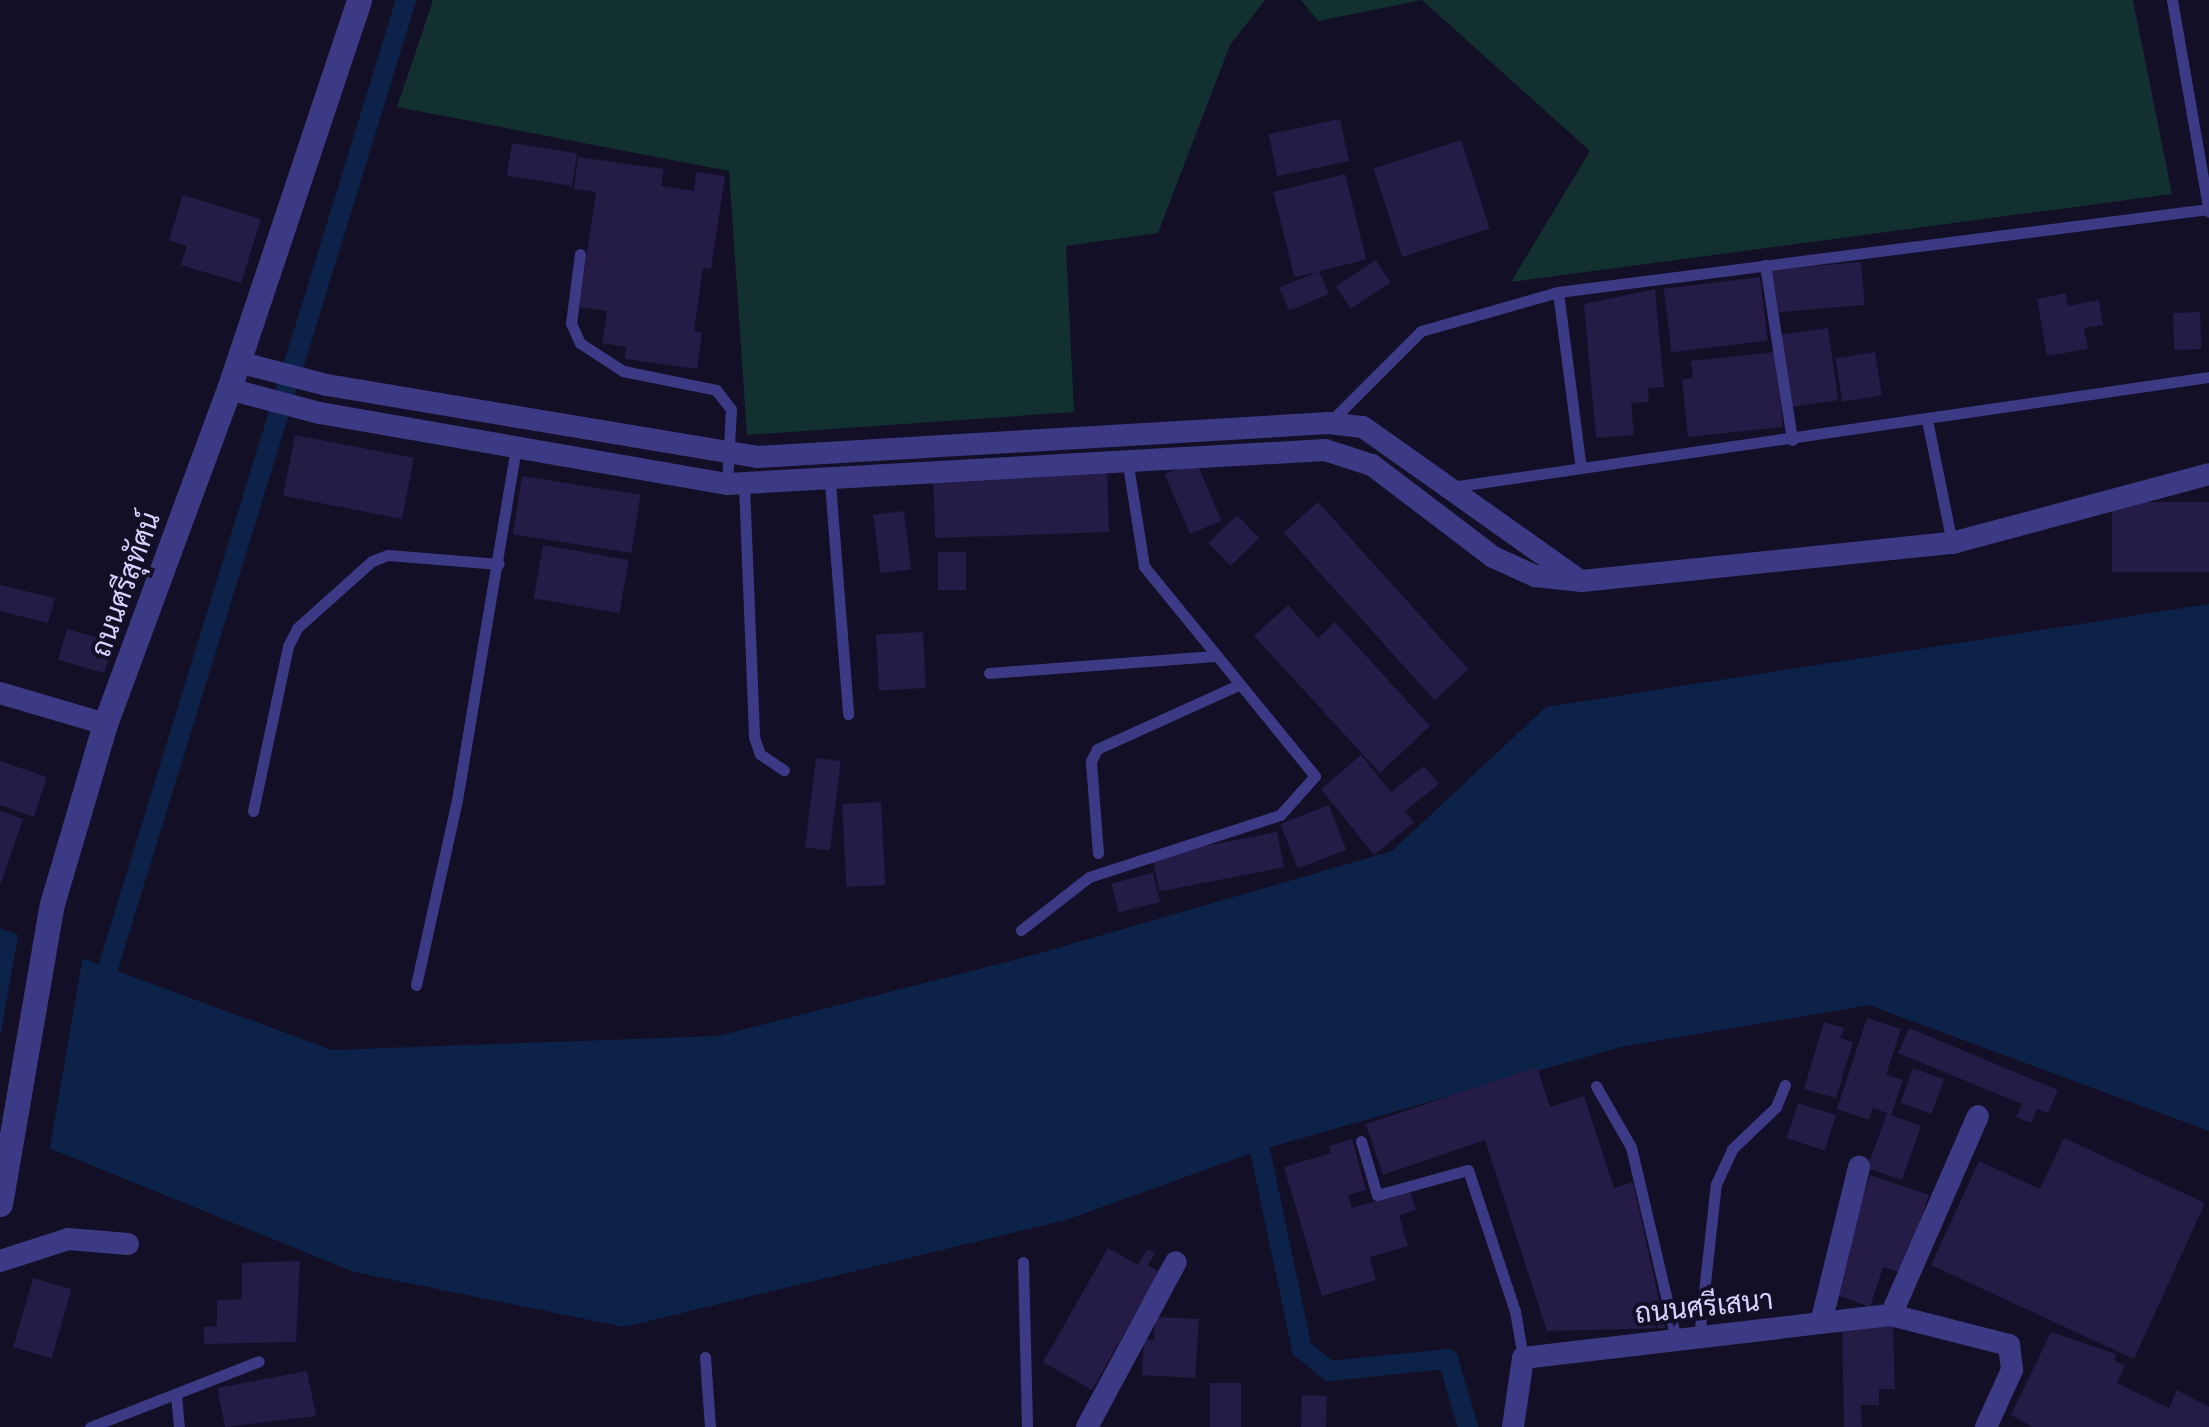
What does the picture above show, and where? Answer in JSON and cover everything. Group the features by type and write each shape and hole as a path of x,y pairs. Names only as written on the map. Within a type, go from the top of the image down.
{"street":[{"name":"ถนนศรีสุทัศน์","path":"0,1204 52,904 105,724 229,389 359,0"},
{"path":"238,362 327,385 731,456 844,456 1329,423 1386,438 1582,581"},
{"path":"229,389 320,413 735,484 830,483 1350,454 1493,558 1535,576 1582,581 1952,543 2209,474"},
{"path":"0,693 105,724"},
{"path":"1978,1116 1891,1315 2009,1345 2012,1370 1986,1427"},
{"path":"1821,1323 1860,1167"},
{"path":"0,1261 68,1239 128,1244"},
{"path":"1087,1427 1176,1262"},
{"name":"ถนนศรีเสนา","path":"1523,1358 1891,1315"},
{"path":"1512,1427 1523,1358"}],"lane":[{"path":"1329,423 1421,331 1558,292 2209,210 2172,0"},
{"path":"580,254 571,322 580,343 624,371 716,390 731,410 731,456 754,737 760,754 784,770"},
{"path":"1765,265 1792,440"},
{"path":"1558,292 1581,468"},
{"path":"1450,487 2209,377"},
{"path":"1927,420 1952,543"},
{"path":"416,985 499,564 516,449"},
{"path":"1020,930 1089,877 1280,816 1315,776 1144,566 1128,465"},
{"path":"830,483 848,714"},
{"path":"252,811 288,646 297,628 372,560 388,555 499,564"},
{"path":"989,673 1217,656"},
{"path":"1098,854 1091,761 1097,749 1240,684"},
{"path":"1687,1338 1716,1184 1732,1149 1776,1107 1785,1085"},
{"path":"1596,1086 1631,1147 1687,1338"},
{"path":"1362,1141 1377,1195 1468,1170 1515,1311 1523,1358"},
{"path":"1023,1262 1027,1427"},
{"path":"704,1358 710,1427"},
{"path":"90,1427 258,1361"},
{"path":"176,1394 179,1427"}],"green space":[{"path":"433,0 1265,0 1230,45 1158,233 1066,246 1074,412 747,435 729,171 397,107"},
{"path":"1301,0 1422,0 1318,21"},
{"path":"1422,0 2133,0 2172,194 1511,282 1590,151"}],"water":[{"path":"2209,604 2209,1131 1869,1005 1621,1047 1260,1150 1066,1220 624,1327 354,1272 0,1128 0,928 332,1050 718,1036 1037,954 1392,851 1546,707"}],"pier":[{"path":"19,930 83,956 49,1153 0,1134 0,1038"}],"building":[{"path":"1340,119 1349,161 1278,176 1269,134"},
{"path":"1461,140 1490,228 1402,257 1374,168"},
{"path":"512,143 577,153 572,186 507,176"},
{"path":"578,157 664,169 661,186 694,191 696,172 725,176 711,269 703,268 694,331 702,333 697,369 625,359 626,347 602,343 607,311 579,307 596,192 574,189"},
{"path":"1345,174 1366,259 1294,277 1273,192"},
{"path":"183,195 261,219 241,283 181,265 187,246 169,240"},
{"path":"1376,260 1391,283 1350,309 1336,286"},
{"path":"1861,262 1865,305 1774,313 1770,270"},
{"path":"1319,271 1329,294 1289,311 1279,288"},
{"path":"1760,277 1768,341 1672,352 1664,289"},
{"path":"1655,289 1664,387 1648,388 1649,402 1631,403 1634,435 1596,438 1584,304"},
{"path":"2066,293 2068,306 2099,300 2103,325 2084,328 2088,349 2047,356 2037,299"},
{"path":"2200,312 2201,349 2174,350 2173,313"},
{"path":"1828,328 1838,400 1791,407 1780,335"},
{"path":"1776,352 1783,427 1688,437 1682,379 1693,378 1691,361"},
{"path":"1875,352 1882,395 1842,402 1835,358"},
{"path":"295,435 414,458 402,519 283,496"},
{"path":"1196,461 1221,521 1190,534 1165,474"},
{"path":"1107,472 1109,532 935,538 933,478"},
{"path":"522,476 641,495 631,553 513,534"},
{"path":"1318,502 1469,669 1434,700 1284,533"},
{"path":"2112,502 2209,502 2209,572 2112,572"},
{"path":"904,511 911,570 880,573 873,515"},
{"path":"1237,515 1259,538 1230,566 1208,543"},
{"path":"543,545 629,560 619,613 534,598"},
{"path":"938,552 966,552 966,590 938,590"},
{"path":"0,585 55,598 48,623 0,611"},
{"path":"1288,605 1318,638 1335,622 1430,726 1380,773 1254,636"},
{"path":"67,629 113,642 104,673 58,660"},
{"path":"923,632 926,688 879,690 876,634"},
{"path":"1361,755 1391,792 1424,766 1439,784 1405,811 1414,822 1374,855 1321,789"},
{"path":"816,758 841,761 830,850 805,847"},
{"path":"0,761 47,777 34,817 0,805"},
{"path":"881,802 885,885 846,887 842,804"},
{"path":"1329,805 1346,850 1298,868 1280,824"},
{"path":"0,811 23,819 1,883 0,883"},
{"path":"1277,832 1284,867 1159,892 1152,856"},
{"path":"1153,873 1160,902 1119,913 1111,883"},
{"path":"1867,1018 1901,1029 1886,1075 1903,1080 1891,1115 1921,1126 1902,1180 1867,1168 1887,1113 1873,1108 1869,1120 1837,1109"},
{"path":"1824,1022 1844,1028 1840,1038 1853,1042 1836,1098 1804,1089"},
{"path":"1909,1028 2058,1090 2048,1113 2037,1109 2031,1123 2016,1117 2022,1104 1898,1053"},
{"path":"1537,1067 1550,1107 1584,1096 1614,1188 1633,1182 1665,1328 1547,1331 1485,1140 1383,1175 1366,1124"},
{"path":"1913,1068 1944,1079 1931,1114 1900,1103"},
{"path":"1798,1103 1836,1115 1825,1151 1787,1138"},
{"path":"2064,1138 2205,1203 2134,1359 1931,1265 1979,1161 2040,1189"},
{"path":"1352,1139 1366,1190 1348,1195 1352,1208 1410,1191 1416,1210 1399,1215 1408,1246 1370,1257 1376,1280 1322,1296 1284,1167 1331,1153 1329,1146"},
{"path":"1870,1175 1929,1195 1902,1273 1883,1267 1870,1307 1831,1293"},
{"path":"1108,1248 1138,1265 1147,1249 1155,1253 1148,1265 1159,1272 1092,1390 1043,1362"},
{"path":"300,1261 296,1342 204,1344 204,1327 217,1326 217,1300 242,1299 242,1263"},
{"path":"33,1278 71,1289 52,1358 13,1347"},
{"path":"1155,1317 1199,1319 1195,1378 1142,1375 1144,1340 1154,1340"},
{"path":"1893,1325 1895,1389 1879,1389 1879,1405 1861,1405 1862,1427 1844,1427 1842,1327"},
{"path":"2051,1332 2116,1354 2114,1360 2125,1366 2117,1383 2169,1408 2177,1390 2209,1407 2209,1427 2033,1427 2011,1415"},
{"path":"307,1371 316,1416 225,1427 217,1388"},
{"path":"1210,1383 1241,1383 1241,1427 1210,1427"},
{"path":"1302,1395 1327,1396 1326,1427 1301,1427"}],"waterway":[{"path":"107,971 406,0"},
{"path":"1260,1150 1302,1349 1329,1371 1448,1359 1468,1427"}]}
